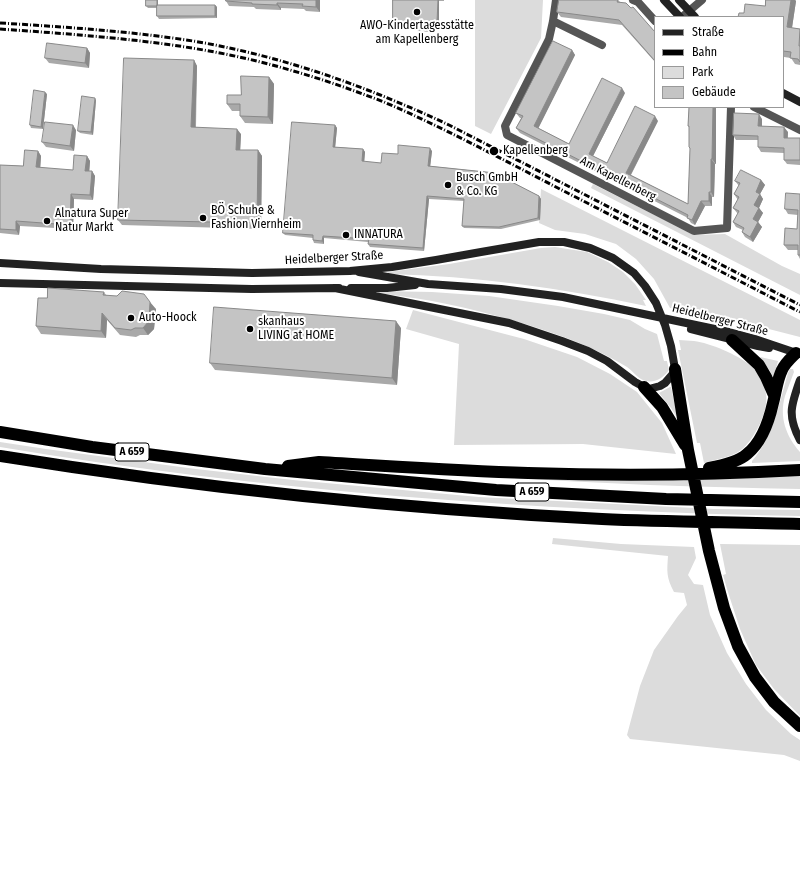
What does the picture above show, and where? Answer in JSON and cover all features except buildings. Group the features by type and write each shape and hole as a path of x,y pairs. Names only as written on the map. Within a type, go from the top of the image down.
{"highway":[{"path":"732,340 759,365 774,395"},
{"path":"688,473 727,464 746,455 756,445 764,431 782,369 788,361 798,354"},
{"path":"675,368 709,551 724,608 738,646 755,677 774,702 800,726"},
{"path":"644,387 662,407 690,455"},
{"name":"A 659","path":"0,432 92,447 265,469 496,490 666,499 800,502"},
{"name":"A 659","path":"0,456 234,489 340,500 604,519 800,524"},
{"path":"265,469 319,462 527,473 746,473 800,470"}],"street":[{"name":"Am Kapellenberg","path":"556,0 549,38 505,126 507,135 694,231 727,228 731,108"},
{"path":"633,0 638,2 654,20"},
{"path":"664,0 680,16"},
{"path":"679,0 692,14 702,0"},
{"path":"553,21 602,45"},
{"path":"784,94 800,102"},
{"path":"756,108 800,130"},
{"name":"Heidelberger Straße","path":"0,263 101,269 252,273 350,271 392,267 539,242 564,242 590,248 613,258 634,273 656,302 665,324 675,368"},
{"path":"350,271 428,284"},
{"path":"0,283 243,288 387,288 428,284"},
{"name":"Heidelberger Straße","path":"428,284 501,289 563,297 729,332 755,339 798,354"},
{"path":"335,288 509,323 588,351 649,389 665,383 670,378 675,368"},
{"name":"Heidelberger Straße","path":"639,313 703,333 798,354"},
{"path":"800,380 792,400 791,414 794,427 800,440"}],"green space":[{"path":"475,0 543,0 541,38 491,134 475,126"},
{"path":"593,184 694,235 725,234 782,266 800,274 800,295 591,188"},
{"path":"541,189 800,320 800,337 722,317 670,308 654,279 636,259 616,244 585,234 555,230 539,223"},
{"path":"555,247 587,252 608,262 623,272 635,284 646,300 643,300 646,306 550,288 518,284 453,277 388,274 388,272"},
{"path":"378,291 432,292 489,296 558,306 630,320 657,334 664,361 667,361 669,370 659,379 646,381 638,377 627,367 577,342 513,320 432,301 378,293"},
{"path":"413,310 524,339 577,357 610,374 637,392 662,423 676,454 583,444 454,445 459,344 406,329"},
{"path":"679,340 701,342 716,347 745,361 761,378 766,394 763,417 751,439 737,453 728,457 704,463 700,443 697,443 678,350 681,350"},
{"path":"760,357 778,361 774,377 773,377"},
{"path":"790,369 793,369 794,372 783,404 783,419 791,439 800,452 800,461 752,463 770,431"},
{"path":"671,387 677,416 659,393"},
{"path":"0,442 196,469 293,480 479,497 714,509 800,510 800,516 499,504 298,487 199,476 99,462 0,447"},
{"path":"800,475 800,489 650,485 499,477"},
{"path":"553,538 621,544 694,547 696,558 688,575 694,584 703,585 710,615 727,653 746,684 766,710 791,734 800,740 800,761 784,755 630,739 627,735 640,686 654,650 687,605 684,593 674,592 671,587 667,566 668,556 552,544"},
{"path":"720,544 800,545 800,716 774,689 756,665 740,629 727,589 723,575 726,574"}],"railway":[{"path":"0,23 121,32 193,41 260,55 324,74 387,98 449,125 800,305"},
{"path":"0,29 110,38 219,53 255,60 349,89 384,102 449,132 800,312"}],"place":[{"name":"AWO-Kindertagesstätte am Kapellenberg","path":"417,12"},
{"name":"Kapellenberg","path":"494,151"},
{"name":"Busch GmbH & Co. KG","path":"448,185"},
{"name":"BÖ Schuhe & Fashion Viernheim","path":"203,218"},
{"name":"Alnatura Super Natur Markt","path":"47,221"},
{"name":"INNATURA","path":"346,235"},
{"name":"Auto-Hoock","path":"131,318"},
{"name":"skanhaus LIVING at HOME","path":"250,329"}]}
